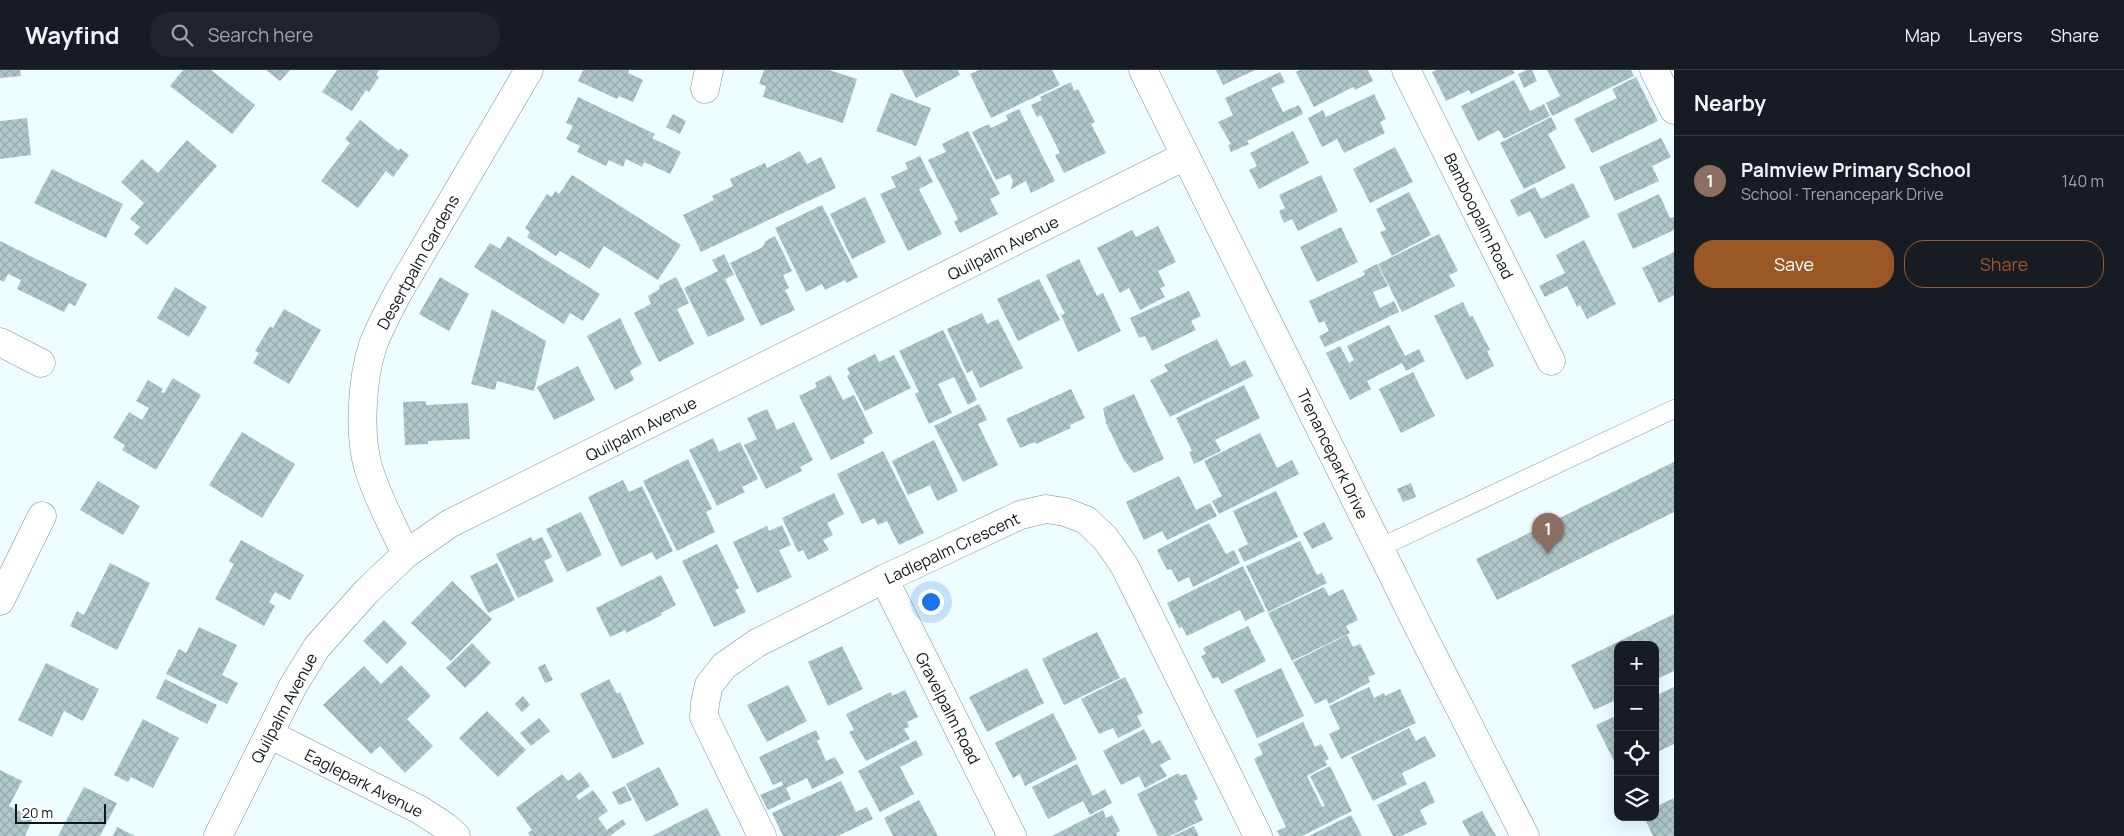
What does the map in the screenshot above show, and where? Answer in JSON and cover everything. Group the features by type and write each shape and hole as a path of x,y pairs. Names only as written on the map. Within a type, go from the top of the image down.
{"street":[{"name":"Desertpalm Gardens","path":"406,554 368,468 363,436 364,400 373,347 384,320 398,294 530,70"},
{"name":"Trenancepark Drive","path":"1143,70 1525,836"},
{"name":"Bamboopalm Road","path":"1406,70 1551,361"},
{"path":"1654,70 1674,110"},
{"name":"Quilpalm Avenue","path":"218,836 293,686 317,647 367,591 406,554 449,524 1185,156"},
{"path":"0,342 41,363"},
{"name":"Ladlepalm Crescent","path":"762,836 704,717 704,703 709,685 724,666 757,643 884,579 1020,514 1046,509 1065,512 1086,520 1106,538 1124,565 1258,836"},
{"path":"0,601 42,516"},
{"name":"Gravelpalm Road","path":"884,579 1012,836"},
{"name":"Eaglepark Avenue","path":"269,734 420,810 456,836"}],"lane":[{"path":"1380,548 1674,408"}],"building":[{"path":"0,70 20,70 21,76 0,78"},
{"path":"183,70 211,70 255,105 232,134 170,86"},
{"path":"266,70 290,70 280,81"},
{"path":"337,70 379,70 376,75 379,77 369,92 366,90 352,111 322,92"},
{"path":"583,70 629,70 628,73 643,80 633,102 619,96 617,99 578,81"},
{"path":"764,70 829,70 857,79 843,123 763,97 766,86 759,84"},
{"path":"902,70 958,70 960,75 916,98"},
{"path":"979,70 1052,70 1060,85 991,118 970,74"},
{"path":"1216,70 1255,70 1223,85"},
{"path":"1300,70 1368,70 1373,81 1355,90 1353,87 1314,107 1296,72"},
{"path":"1436,70 1513,70 1515,73 1471,94 1469,90 1446,101 1432,72"},
{"path":"1532,70 1537,81 1524,88 1518,74"},
{"path":"1547,70 1631,70 1634,76 1552,116 1546,103 1560,96"},
{"path":"1280,72 1285,82 1271,88 1283,112 1299,105 1303,114 1247,141 1249,144 1231,152 1228,145 1231,144 1218,122 1233,115 1225,98"},
{"path":"1636,77 1658,121 1592,153 1574,119 1617,98 1612,89"},
{"path":"1514,80 1530,111 1544,104 1550,116 1504,139 1499,130 1478,141 1461,106"},
{"path":"1071,82 1074,91 1078,89 1095,122 1091,124 1106,153 1064,173 1055,155 1060,153 1041,115 1037,117 1031,105 1042,100 1040,97"},
{"path":"891,93 931,108 916,146 876,131"},
{"path":"1374,94 1386,119 1380,122 1385,133 1344,153 1337,139 1322,147 1308,118 1323,110 1326,117"},
{"path":"578,97 655,134 652,138 681,152 670,174 644,162 642,167 626,159 623,167 609,160 606,166 577,152 580,146 566,139 573,126 566,123"},
{"path":"1019,109 1055,181 1031,193 1026,181 1011,189 1013,181 1010,174 996,180 972,132 989,124 991,128 1008,120 1006,115"},
{"path":"673,114 686,121 680,134 666,127"},
{"path":"1551,117 1557,129 1548,134 1566,168 1524,189 1500,143"},
{"path":"27,118 31,155 0,159 0,121"},
{"path":"360,120 399,151 400,148 409,155 393,177 386,171 358,208 321,181 350,143 345,139"},
{"path":"968,131 1000,194 990,199 998,214 960,233 954,222 958,219 928,160 946,152 942,144"},
{"path":"1293,131 1309,163 1259,189 1249,170 1257,166 1250,153"},
{"path":"1661,138 1671,157 1652,166 1659,181 1615,201 1599,167"},
{"path":"187,140 217,166 147,245 134,234 140,227 130,219 144,203 121,182 142,159 158,173"},
{"path":"1395,147 1413,182 1370,203 1353,169"},
{"path":"800,151 807,164 821,157 836,188 701,252 683,215 714,200 712,196 733,186 730,179 765,163 767,168"},
{"path":"920,156 933,182 919,189 942,234 908,251 880,194 896,187 891,177 908,169 905,163"},
{"path":"52,169 123,204 106,238 34,203"},
{"path":"572,175 681,245 658,280 604,246 590,269 560,251 556,256 527,237 530,232 525,228 547,194 552,197 555,191 559,194"},
{"path":"1321,175 1338,211 1298,231 1292,219 1284,223 1279,211 1285,208 1279,195"},
{"path":"1573,183 1590,217 1545,239 1530,211 1518,217 1510,200 1535,187 1541,199"},
{"path":"1409,192 1431,235 1392,256 1380,232 1386,230 1376,209"},
{"path":"1659,194 1670,218 1674,217 1674,230 1633,249 1617,214"},
{"path":"865,197 886,242 852,259 830,214"},
{"path":"822,205 858,277 846,283 845,280 825,290 822,284 806,292 775,228"},
{"path":"1158,226 1176,262 1158,271 1165,286 1160,288 1165,297 1140,310 1129,288 1120,293 1097,248 1132,230 1136,237"},
{"path":"1341,227 1358,262 1317,282 1300,247"},
{"path":"1439,234 1458,271 1449,275 1455,286 1402,312 1378,264"},
{"path":"508,236 600,294 583,321 570,313 564,324 474,267 490,243 500,249"},
{"path":"775,236 792,271 783,275 789,288 785,290 795,310 761,326 730,263 761,248 765,244 764,242"},
{"path":"1584,240 1616,304 1587,319 1580,305 1577,307 1567,286 1545,297 1539,286 1565,273 1556,255"},
{"path":"0,241 87,284 75,306 69,303 64,312 17,289 21,280 8,274 4,282 0,280"},
{"path":"1674,252 1674,295 1659,303 1642,268"},
{"path":"724,254 734,275 725,279 745,320 708,337 684,288 718,271 712,260"},
{"path":"1079,259 1097,296 1103,293 1121,331 1078,352 1061,315 1065,314 1046,275"},
{"path":"1377,264 1388,286 1373,292 1380,308 1394,301 1399,312 1325,347 1319,336 1329,331 1324,321 1319,323 1309,301 1365,275 1363,271"},
{"path":"440,277 469,294 449,331 419,314"},
{"path":"676,277 689,303 677,309 694,344 659,362 634,313 651,304 648,296 660,289 659,286"},
{"path":"1039,279 1060,320 1018,341 997,299"},
{"path":"175,287 207,307 189,337 157,318"},
{"path":"1189,291 1201,316 1191,321 1196,330 1152,351 1145,336 1139,338 1130,318"},
{"path":"1463,302 1490,350 1487,351 1494,366 1466,380 1434,316"},
{"path":"284,309 321,330 289,384 253,363 259,353 255,351 270,326 273,328"},
{"path":"492,309 546,341 534,391 497,381 495,390 471,384"},
{"path":"982,313 987,324 998,319 1023,368 980,388 972,370 967,373 947,329"},
{"path":"620,318 642,364 630,371 634,380 615,390 587,336"},
{"path":"1389,325 1405,356 1419,349 1425,361 1406,371 1402,363 1367,381 1371,389 1350,400 1326,353 1340,346 1349,363 1354,360 1347,346"},
{"path":"943,330 977,400 968,405 954,377 938,384 952,413 929,424 915,394 919,392 899,351"},
{"path":"1217,339 1231,367 1245,360 1253,376 1170,417 1150,380 1168,371 1164,365"},
{"path":"875,354 879,362 894,355 911,388 865,411 847,376 850,374 847,368"},
{"path":"578,366 595,400 554,420 537,387"},
{"path":"1413,372 1435,416 1401,433 1379,389"},
{"path":"830,375 843,400 854,395 873,433 863,439 865,443 831,460 799,396 817,387 815,383"},
{"path":"173,378 201,395 156,470 122,450 125,445 113,438 129,412 142,420 149,408 136,401 148,380 163,389 161,392 164,393"},
{"path":"1244,385 1260,418 1215,440 1221,451 1194,464 1189,452 1192,451 1176,418"},
{"path":"1071,389 1085,418 1070,425 1071,428 1036,444 1035,442 1020,448 1006,419"},
{"path":"1134,394 1164,459 1134,473 1124,460 1106,423 1103,408"},
{"path":"426,401 426,405 468,403 470,439 428,441 428,444 405,445 403,402"},
{"path":"979,404 987,420 978,424 998,465 963,482 934,426"},
{"path":"767,409 777,430 794,422 813,460 800,467 802,471 766,489 744,445 757,439 747,418"},
{"path":"242,432 295,464 262,518 209,485"},
{"path":"1260,433 1277,468 1292,460 1299,474 1219,514 1212,501 1222,496 1204,461"},
{"path":"713,438 719,452 740,442 758,479 742,487 745,492 717,506 689,450"},
{"path":"934,440 958,491 937,501 930,485 908,495 892,461"},
{"path":"883,451 924,533 899,545 887,521 878,525 874,518 862,524 837,474"},
{"path":"688,459 712,509 706,512 715,532 677,551 643,481"},
{"path":"1674,462 1674,512 1497,600 1476,559"},
{"path":"1179,476 1196,510 1210,503 1217,516 1167,540 1162,531 1144,540 1126,502"},
{"path":"623,480 629,492 642,486 673,551 656,560 652,552 621,567 588,497"},
{"path":"98,481 140,506 123,535 80,510"},
{"path":"1411,483 1416,497 1403,502 1397,489"},
{"path":"1276,491 1298,537 1244,562 1238,549 1248,544 1233,511"},
{"path":"834,493 844,514 827,523 833,535 823,540 829,550 808,560 803,550 798,552 782,518"},
{"path":"581,512 602,555 567,572 546,529"},
{"path":"1324,522 1333,539 1312,549 1303,533"},
{"path":"1209,523 1226,554 1234,550 1240,563 1193,587 1189,577 1178,582 1171,569 1167,570 1157,550"},
{"path":"782,525 791,545 779,550 792,577 757,593 733,542 767,526 769,531"},
{"path":"531,537 533,541 542,537 552,557 544,561 554,581 518,598 496,554"},
{"path":"241,540 304,575 290,600 275,592 269,602 275,606 264,626 215,599 234,564 229,561"},
{"path":"1300,541 1317,575 1322,573 1327,583 1268,612 1246,566"},
{"path":"717,544 739,588 735,590 746,612 714,627 682,561"},
{"path":"110,563 150,583 117,650 70,626 77,611 84,615"},
{"path":"497,563 515,600 488,613 470,576"},
{"path":"1243,566 1265,611 1245,621 1240,610 1187,636 1182,627 1179,628 1167,603"},
{"path":"661,575 676,605 661,613 662,615 626,633 625,630 610,637 596,608"},
{"path":"452,581 492,619 451,661 411,623"},
{"path":"1324,587 1329,596 1343,589 1358,620 1346,626 1350,633 1292,661 1268,613"},
{"path":"1674,614 1674,671 1659,678 1659,641 1619,641"},
{"path":"384,620 407,643 387,664 363,641"},
{"path":"1248,626 1266,661 1222,684 1218,677 1213,679 1201,656 1206,654 1203,648"},
{"path":"199,627 237,645 222,675 238,683 227,704 166,674 179,649 186,653"},
{"path":"1097,632 1120,678 1064,705 1042,659"},
{"path":"1347,635 1353,647 1360,644 1375,674 1368,677 1370,682 1329,704 1326,699 1315,704 1293,662"},
{"path":"472,643 491,663 465,688 446,668"},
{"path":"1614,644 1614,701 1594,710 1571,665"},
{"path":"842,646 863,689 828,706 808,662"},
{"path":"46,663 99,689 83,721 64,711 52,737 18,720"},
{"path":"545,664 553,680 545,683 538,667"},
{"path":"401,665 431,696 407,719 433,746 405,773 380,746 371,754 323,705 364,666 381,684"},
{"path":"1027,668 1044,703 987,732 969,697"},
{"path":"1281,668 1304,716 1257,738 1234,690"},
{"path":"1125,677 1143,713 1137,716 1142,726 1118,738 1113,728 1099,734 1081,699"},
{"path":"165,679 217,705 207,724 156,698"},
{"path":"609,679 617,694 620,692 644,744 613,759 580,694"},
{"path":"788,685 807,721 767,742 747,705"},
{"path":"1369,687 1374,698 1384,693 1385,696 1400,689 1416,723 1341,759 1329,734 1340,729 1329,706"},
{"path":"1674,687 1674,744 1659,751 1659,731 1659,694"},
{"path":"905,690 918,717 907,722 909,727 904,729 910,739 866,761 849,732 854,730 846,714 891,692 892,696"},
{"path":"523,696 530,705 522,712 515,704"},
{"path":"487,711 526,750 498,777 459,738"},
{"path":"1053,713 1077,759 1025,786 1020,774 1013,778 995,743"},
{"path":"1614,717 1614,761 1596,725"},
{"path":"539,718 550,731 531,746 520,733"},
{"path":"143,719 179,738 153,788 131,777 128,782 114,775"},
{"path":"1303,722 1315,747 1321,744 1329,759 1325,761 1327,765 1292,784 1307,776 1322,807 1325,806 1310,776 1330,766 1352,811 1302,836 1280,836 1277,831 1286,827 1254,759 1263,754 1258,744"},
{"path":"1409,728 1416,741 1425,736 1436,756 1402,773 1407,784 1373,801 1351,757"},
{"path":"1144,729 1152,744 1160,740 1171,759 1160,765 1167,776 1145,788 1139,776 1121,785 1103,751"},
{"path":"816,730 820,739 817,741 826,761 835,757 844,773 812,789 807,778 786,788 791,799 768,810 760,795 783,785 782,781 773,785 759,757"},
{"path":"916,740 923,755 900,767 914,794 880,812 858,771"},
{"path":"1077,764 1093,796 1105,789 1112,803 1090,815 1083,801 1048,819 1032,787"},
{"path":"659,767 679,805 646,822 626,784"},
{"path":"0,770 22,781 9,806 33,818 25,836 0,836"},
{"path":"580,772 590,786 576,796 579,800 593,790 608,811 598,818 607,830 623,819 626,824 610,836 530,836 528,833 532,830 516,808 562,774 568,781"},
{"path":"1179,773 1180,776 1186,774 1198,799 1194,801 1203,820 1170,836 1158,836 1137,794"},
{"path":"841,781 856,812 867,807 873,819 838,836 783,836 772,813"},
{"path":"1425,781 1435,802 1420,810 1427,824 1401,836 1393,836 1377,805"},
{"path":"625,786 632,800 619,805 612,792"},
{"path":"84,787 117,803 100,836 58,836"},
{"path":"1674,798 1674,836 1653,836 1646,821 1659,821 1659,805"},
{"path":"919,800 938,836 893,836 884,818"},
{"path":"707,808 721,836 652,836"},
{"path":"1103,810 1106,818 1112,815 1120,831 1116,833 1118,836 1052,836"},
{"path":"1482,811 1496,836 1470,836 1462,821"},
{"path":"1351,815 1362,836 1309,836"},
{"path":"1194,826 1199,836 1173,836"},
{"path":"117,827 135,836 113,836"}],"place":[{"name":"Palmview Primary School","path":"1548,554"}]}
